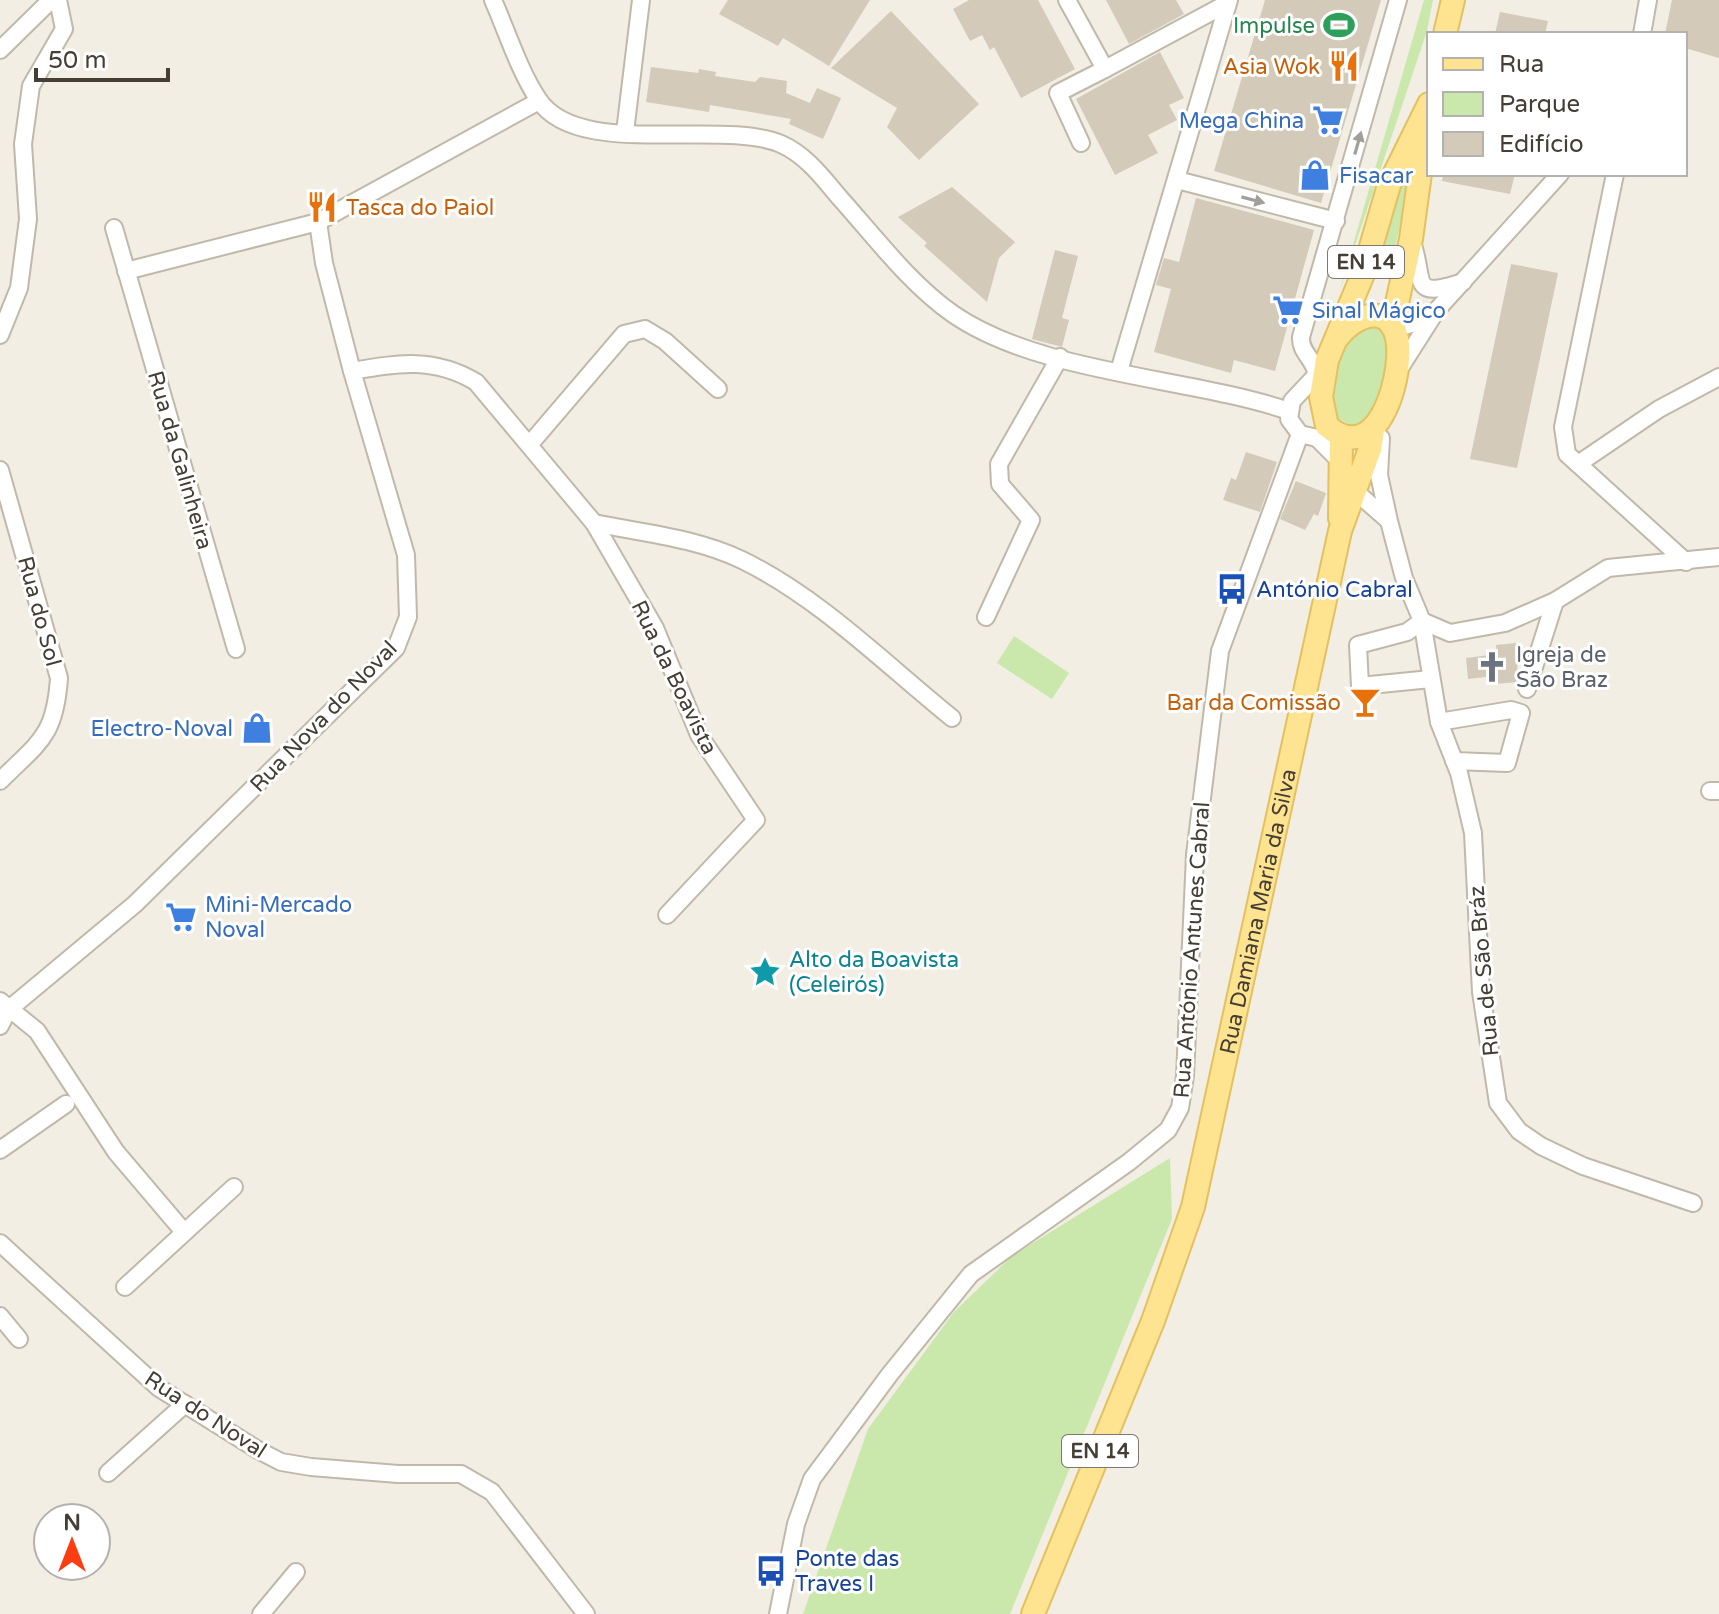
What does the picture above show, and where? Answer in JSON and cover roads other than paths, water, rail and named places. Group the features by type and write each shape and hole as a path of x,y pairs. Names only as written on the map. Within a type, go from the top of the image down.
{"main road":[{"path":"1445,32 1453,0"},
{"name":"Rua Damiana Maria da Silva","path":"1033,1614 1165,1287 1204,1167 1340,531 1397,372 1398,344 1392,328 1411,239 1420,145 1427,115"},
{"name":"Rua Damiana Maria da Silva","path":"1340,531 1332,441 1322,412 1321,371 1363,274 1389,185 1420,145"},
{"path":"1338,337 1358,317 1367,314 1382,318 1392,328"},
{"path":"1332,441 1359,438 1377,423"}],"street":[{"path":"0,50 51,0"},
{"path":"0,335 19,288 28,219 23,144 31,86 64,29 58,0"},
{"path":"493,0 539,101 564,122 591,130 750,136 782,145 810,163 910,276 954,314 1017,346 1289,411"},
{"path":"625,132 641,0"},
{"path":"1067,0 1105,69"},
{"path":"1389,521 1356,492 1332,441 1300,434 1292,427 1289,411 1292,401 1321,371 1303,351 1301,337 1398,0"},
{"path":"1642,32 1648,0"},
{"path":"1081,143 1058,93 1229,2"},
{"path":"1119,371 1229,2"},
{"path":"126,271 318,222 539,101"},
{"path":"1392,328 1422,321 1435,312 1558,176"},
{"path":"1615,176 1563,427 1567,454 1686,562"},
{"path":"1177,180 1336,221"},
{"name":"Rua Nova do Noval","path":"4,1005 135,904 396,648 408,617 406,555 352,371 324,263 318,222"},
{"name":"Rua da Galinheira","path":"114,228 236,649"},
{"path":"1411,239 1417,258 1418,280 1426,288 1438,290 1464,282"},
{"path":"1397,372 1435,312"},
{"path":"530,444 624,334 645,329 665,341 718,389"},
{"path":"986,617 1031,520 1000,484 999,464 1060,357"},
{"name":"Rua da Boavista","path":"352,371 428,363 452,367 476,382 594,523 655,628 699,735 756,820 667,915"},
{"path":"1578,464 1659,409 1719,377"},
{"name":"Rua de São Bráz","path":"1377,423 1379,475 1389,521 1404,578 1422,621 1439,722 1454,761 1473,833 1481,992 1498,1103 1519,1131 1541,1146 1583,1166 1693,1203"},
{"name":"Rua António Antunes Cabral","path":"778,1614 796,1524 812,1479 971,1274 1129,1162 1168,1130 1180,1108 1185,1076 1195,855 1220,651 1300,434"},
{"name":"Rua do Sol","path":"0,470 59,678 57,711 47,734 0,781"},
{"path":"594,523 696,544 742,560 825,613 952,718"},
{"path":"1431,679 1360,686 1358,645 1407,632 1422,621 1437,630 1460,632 1505,623 1555,601 1608,568 1719,557"},
{"path":"1525,695 1555,601"},
{"path":"1439,722 1511,710 1521,713 1507,763 1454,761"},
{"path":"0,1026 4,1005 37,1031 116,1152 184,1232"},
{"path":"0,1150 66,1104"},
{"path":"125,1287 234,1187"},
{"path":"0,1267 3,1245"},
{"name":"Rua do Noval","path":"3,1245 159,1388 281,1462 398,1474 461,1474 492,1492 586,1614"},
{"path":"0,1316 19,1339"},
{"path":"108,1473 185,1404"},
{"path":"261,1614 296,1572"}],"place":[{"name":"Impulse","path":"1339,25"},
{"name":"Asia Wok","path":"1344,66"},
{"name":"Mega China","path":"1328,120"},
{"name":"Fisacar","path":"1315,175"},
{"name":"Tasca do Paiol","path":"322,207"},
{"name":"Sinal Mágico","path":"1288,310"},
{"name":"António Cabral","path":"1232,589"},
{"name":"Igreja de São Braz","path":"1492,667"},
{"name":"Bar da Comissão","path":"1365,702"},
{"name":"Electro-Noval","path":"257,728"},
{"name":"Mini-Mercado Noval","path":"181,917"},
{"name":"Alto da Boavista (Celeirós)","path":"765,972"},
{"name":"Ponte das Traves I","path":"771,1571"}]}
